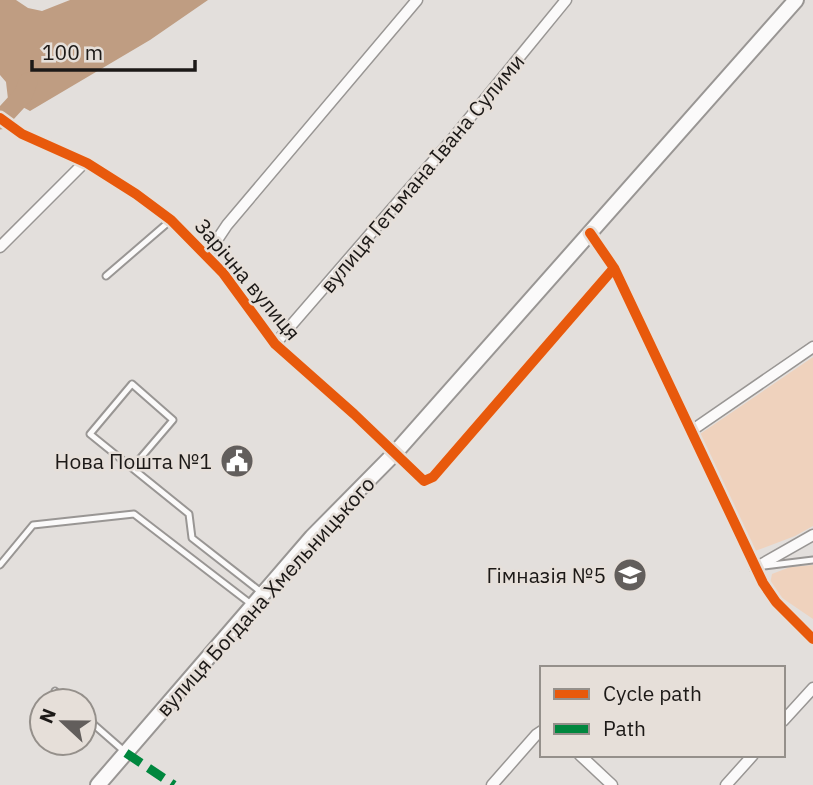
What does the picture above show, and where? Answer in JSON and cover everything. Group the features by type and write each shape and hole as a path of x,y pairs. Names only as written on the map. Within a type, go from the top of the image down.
{"main road":[{"name":"вулиця Богдана Хмельницького","path":"98,785 312,537 395,453 796,0"}],"street":[{"name":"Зарічна вулиця","path":"207,255 227,225 417,0"},
{"name":"вулиця Гетьмана Івана Сулими","path":"275,344 449,144 564,1"},
{"name":"Зарічна вулиця","path":"0,118 19,132 85,162 171,220 207,255 275,344 424,481 433,477 614,268"},
{"path":"0,247 85,162"},
{"path":"590,233 614,268 755,568 771,597 813,639"},
{"path":"691,431 813,347"},
{"path":"755,568 813,535"},
{"path":"785,719 813,688"},
{"path":"492,785 540,733"},
{"path":"582,757 612,785"},
{"path":"726,785 751,757"}],"lane":[{"path":"106,276 171,220"},
{"path":"132,468 173,421 132,384 90,433 132,468 189,514 192,538 263,594"},
{"path":"0,565 33,526 134,514 253,606"},
{"path":"755,568 813,560"},
{"path":"98,728 126,753"}],"shaded area":[{"path":"0,0 16,0 28,8 42,11 70,0 208,0 150,40 30,111 8,99 6,82 0,75"},
{"path":"813,357 813,526 755,551 700,434"},
{"path":"813,565 813,619 769,589 772,574 790,567"}],"waterway":[{"path":"0,120 23,95 28,82"}],"marked path":[{"path":"126,753 174,785"}],"cycle path":[{"path":"0,118 22,134 87,163 171,220 223,273 275,344 424,481 433,477 614,268"},
{"path":"590,233 614,268 763,583 776,602 813,639"}],"place":[{"name":"Нова Пошта №1","path":"237,461"},
{"name":"Гімназія №5","path":"630,575"}]}
